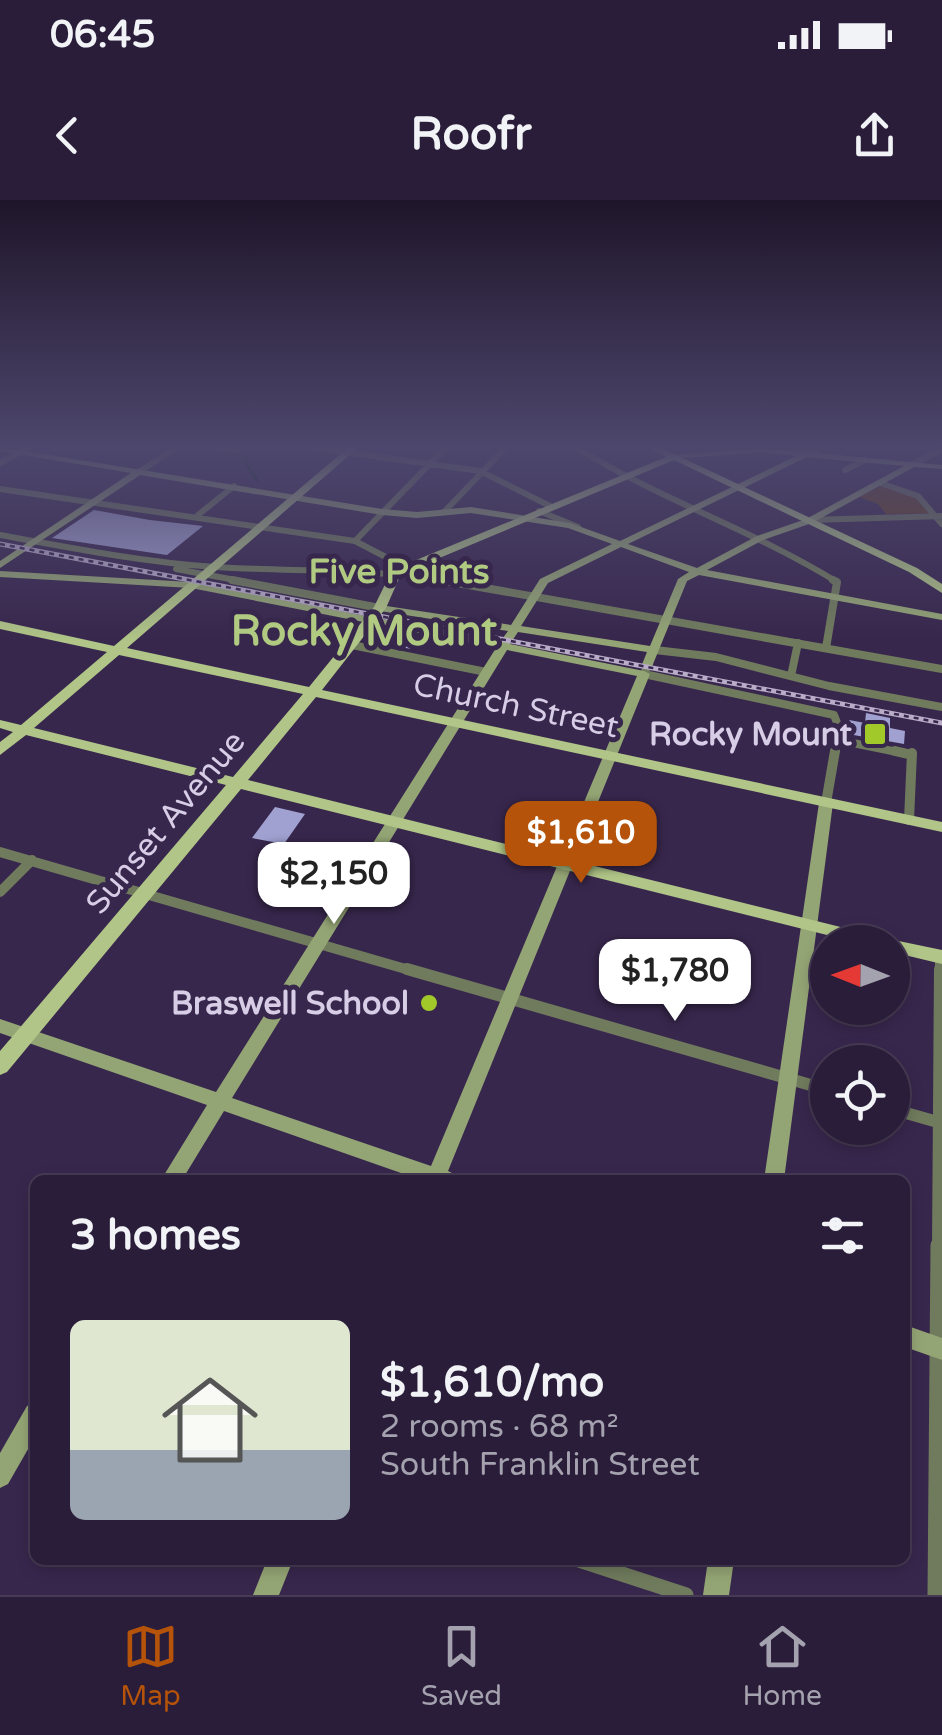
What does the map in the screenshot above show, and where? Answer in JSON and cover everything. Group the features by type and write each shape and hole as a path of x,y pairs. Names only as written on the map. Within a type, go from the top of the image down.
{"main road":[{"path":"0,750 279,511"},
{"path":"399,569 538,511"},
{"path":"790,511 913,570 942,590"},
{"name":"Sunset Avenue","path":"0,1066 352,645 375,614 399,569"},
{"name":"Church Street","path":"0,625 942,827"},
{"path":"0,724 809,925"},
{"path":"910,949 941,957"}],"street":[{"path":"0,565 80,511"},
{"path":"160,511 355,540 399,569"},
{"path":"198,515 203,511"},
{"path":"377,511 454,511"},
{"path":"474,511 584,530"},
{"path":"550,511 584,530 696,572 942,616"},
{"path":"175,1175 548,576 685,511"},
{"path":"698,511 760,538 837,582 826,648"},
{"path":"442,1175 683,579 760,538 827,511"},
{"path":"839,511 852,516"},
{"path":"355,540 382,512"},
{"path":"809,520 939,516 942,524"},
{"path":"0,535 175,563 173,568 201,577 508,638 829,713 839,720 775,1175"},
{"path":"0,574 201,577 399,569 534,597 942,668"},
{"path":"508,638 683,651 942,707"},
{"path":"792,676 798,644"},
{"path":"352,645 486,672"},
{"path":"838,740 912,754 909,820"},
{"path":"0,852 810,1085"},
{"path":"0,892 32,860"},
{"path":"935,1595 941,957"},
{"path":"0,1026 429,1175"},
{"path":"910,1114 940,1123"},
{"path":"910,1338 940,1348"},
{"path":"0,1476 30,1423"},
{"path":"266,1595 278,1565"},
{"path":"594,1565 686,1595"},
{"path":"716,1595 720,1565"}],"shaded area":[{"path":"884,511 929,513 886,514"}],"building":[{"path":"92,511 203,526 167,555 52,538"},
{"path":"375,628 421,637 411,649 366,640"},
{"path":"866,713 890,718 890,728 905,731 904,744 848,734 849,720 865,723"},
{"path":"275,807 305,814 284,844 252,838"}],"railway":[{"path":"0,544 942,723"}],"place":[{"name":"Rocky Mount","path":"875,734"},
{"name":"Braswell School","path":"429,1003"}],"district":[{"name":"Five Points","path":"399,571"},
{"name":"Rocky Mount","path":"364,630"}]}
